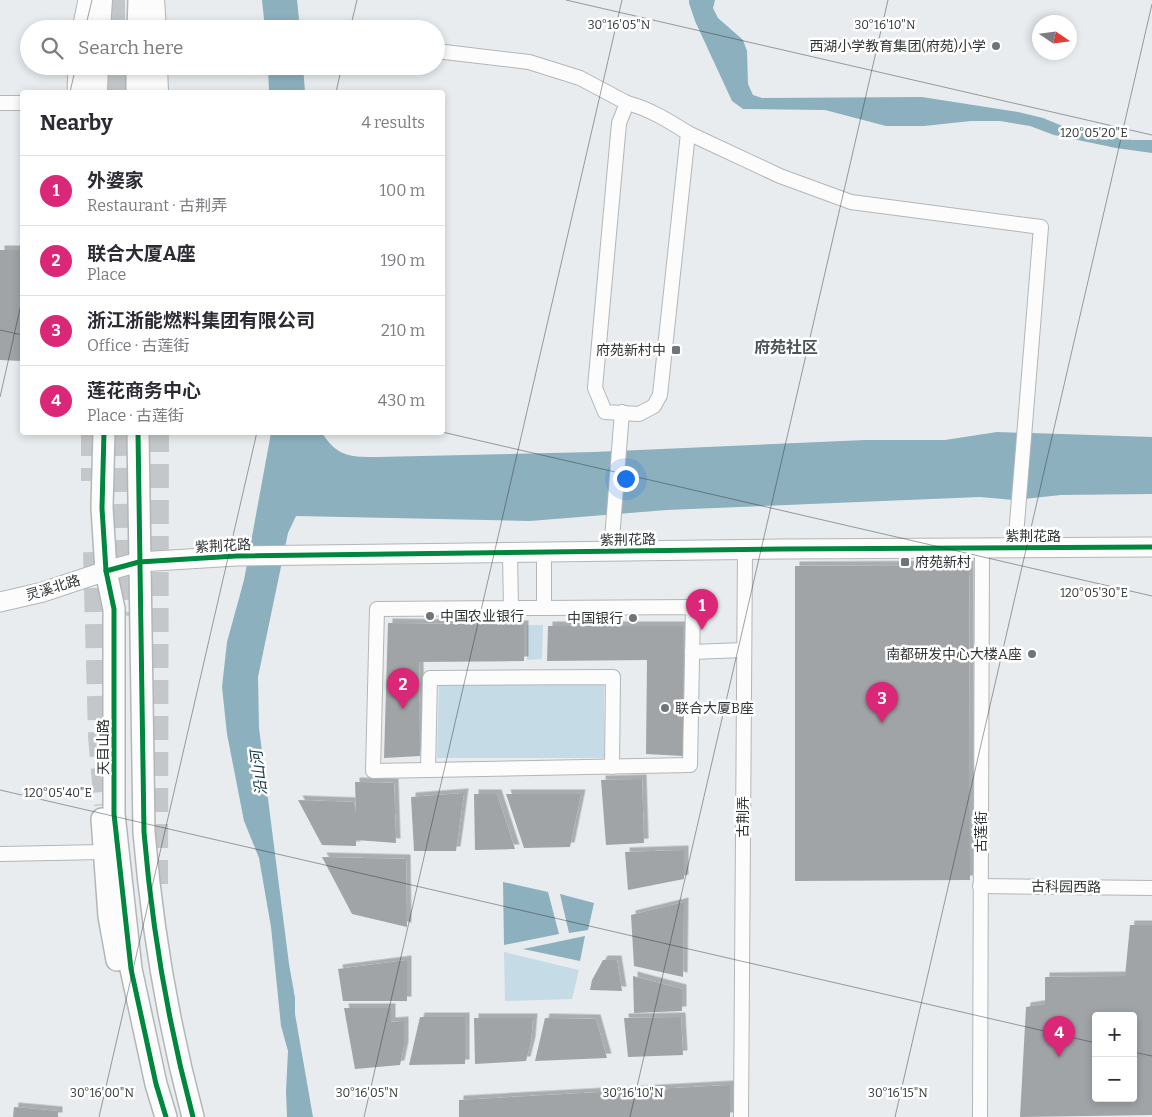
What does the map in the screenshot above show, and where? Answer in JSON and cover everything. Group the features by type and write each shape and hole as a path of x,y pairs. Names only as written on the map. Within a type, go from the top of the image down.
{"highway":[{"path":"99,20 100,0"},
{"path":"152,0 153,20"},
{"path":"95,90 96,75"},
{"path":"155,75 156,90"}],"main road":[{"path":"107,0 107,20"},
{"path":"138,20 139,0"},
{"path":"107,75 107,90"},
{"path":"137,75 137,90"},
{"name":"天目山路","path":"104,435 102,508 106,571 114,609 114,814 131,969 156,1084 166,1117"},
{"path":"138,435 144,832 149,890 163,988 178,1062 192,1117"},
{"path":"106,571 102,614 103,852 112,928 138,1070 151,1117"},
{"path":"112,928 123,892"}],"street":[{"path":"84,20 88,0"},
{"path":"445,52 529,62 580,78 627,103 642,107 664,118 688,133 780,176 851,202 1041,228 1015,548"},
{"path":"77,90 78,75"},
{"path":"0,103 20,103"},
{"path":"627,103 619,123 595,388 605,412 639,414 654,406 660,395 688,133"},
{"path":"612,552 622,412"},
{"name":"天目山路","path":"93,435 102,508"},
{"name":"紫荆花路","path":"106,571 139,562 236,556 1152,547"},
{"name":"古莲街","path":"980,1117 982,548"},
{"name":"古荆弄","path":"741,1117 745,550"},
{"path":"544,553 544,608"},
{"path":"510,554 511,608"},
{"name":"灵溪北路","path":"0,602 43,592 106,571"},
{"path":"693,607 690,765 373,771 376,609 544,608 693,607"},
{"path":"692,652 744,650"},
{"path":"428,770 430,678 614,677 612,767"},
{"path":"0,854 103,852"},
{"name":"古科园西路","path":"980,886 1152,888"}],"shaded area":[{"path":"527,625 543,625 542,659 527,660"},
{"path":"439,685 604,685 604,758 437,758"},
{"path":"504,952 579,970 572,999 505,1001"}],"water":[{"path":"262,0 297,0 299,20 264,20"},
{"path":"689,0 715,0 713,8 718,18 743,40 747,51 748,84 753,95 762,98 922,97 1018,112 1093,134 1132,140 1152,140 1152,153 1116,148 1054,135 1030,126 1000,121 971,121 924,126 886,126 825,110 743,109 732,101 695,21"},
{"path":"268,75 304,75 305,90 269,90"},
{"name":"沿山河","path":"997,432 1152,437 1152,494 1061,495 1014,500 980,497 667,510 530,521 296,516 288,533 258,677 259,728 295,998 295,1014 313,1117 287,1117 288,1051 281,1026 271,927 259,858 244,821 227,734 222,687 227,642 244,580 271,435 324,435 339,451 359,457 594,452 865,440 945,440"},
{"path":"503,882 548,892 559,934 504,945"},
{"path":"560,894 594,903 588,930 569,933"},
{"path":"585,936 580,961 523,949"}],"building":[{"path":"0,250 20,250 20,361 0,360"},
{"path":"969,565 970,880 795,881 795,566"},
{"path":"388,623 524,625 524,661 419,662 420,756 384,758"},
{"name":"联合大厦B座","path":"548,626 683,626 683,756 646,754 647,660 547,661"},
{"path":"642,779 644,843 606,845 601,780"},
{"path":"355,782 394,783 396,843 356,840 356,846 322,845 298,800 354,802 356,814"},
{"path":"464,793 456,851 414,851 411,797"},
{"path":"474,794 497,794 515,849 475,850"},
{"path":"506,794 581,794 570,847 524,848"},
{"path":"684,850 684,879 628,890 625,852"},
{"path":"322,857 406,859 407,927 352,914"},
{"path":"684,902 683,977 634,966 631,915"},
{"path":"1130,925 1152,925 1152,1115 1020,1117 1026,1007 1045,1004 1045,977 1125,976"},
{"path":"407,960 407,1001 343,1001 338,969"},
{"path":"603,960 617,960 622,991 590,990 592,980"},
{"path":"633,976 682,989 682,1011 634,1013"},
{"path":"344,1008 391,1008 391,1022 404,1021 404,1046 400,1065 355,1069"},
{"path":"420,1017 465,1017 465,1064 409,1065"},
{"path":"681,1017 683,1055 628,1057 624,1018"},
{"path":"474,1018 533,1018 531,1041 526,1061 475,1064"},
{"path":"545,1018 596,1019 607,1058 535,1061"},
{"path":"730,1085 730,1117 459,1117 459,1100"},
{"path":"14,1107 58,1111 58,1117 13,1117"}],"tunnel":[{"path":"113,0 113,20"},
{"path":"113,75 113,90"},
{"path":"93,435 93,481"},
{"path":"117,435 120,616"},
{"path":"156,884 157,435"},
{"path":"95,552 100,736 106,805"}],"cycle path":[{"path":"104,435 102,508 106,571 114,609 114,814 131,969 156,1084 166,1117"},
{"path":"138,435 144,832 162,976 193,1117"},
{"path":"106,571 139,562 236,556 781,549 1152,547"}],"place":[{"name":"西湖小学教育集团(府苑)小学","path":"996,46"},
{"name":"府苑新村中","path":"676,350"},
{"name":"府苑新村","path":"905,562"},
{"name":"中国农业银行","path":"430,616"},
{"name":"中国银行","path":"633,618"},
{"name":"外婆家","path":"702,630"},
{"name":"南都研发中心大楼A座","path":"1032,654"},
{"name":"联合大厦B座","path":"665,708"},
{"name":"联合大厦A座","path":"403,709"},
{"name":"浙江浙能燃料集团有限公司","path":"882,723"},
{"name":"莲花商务中心","path":"1059,1057"}],"district":[{"name":"府苑社区","path":"786,347"}]}
